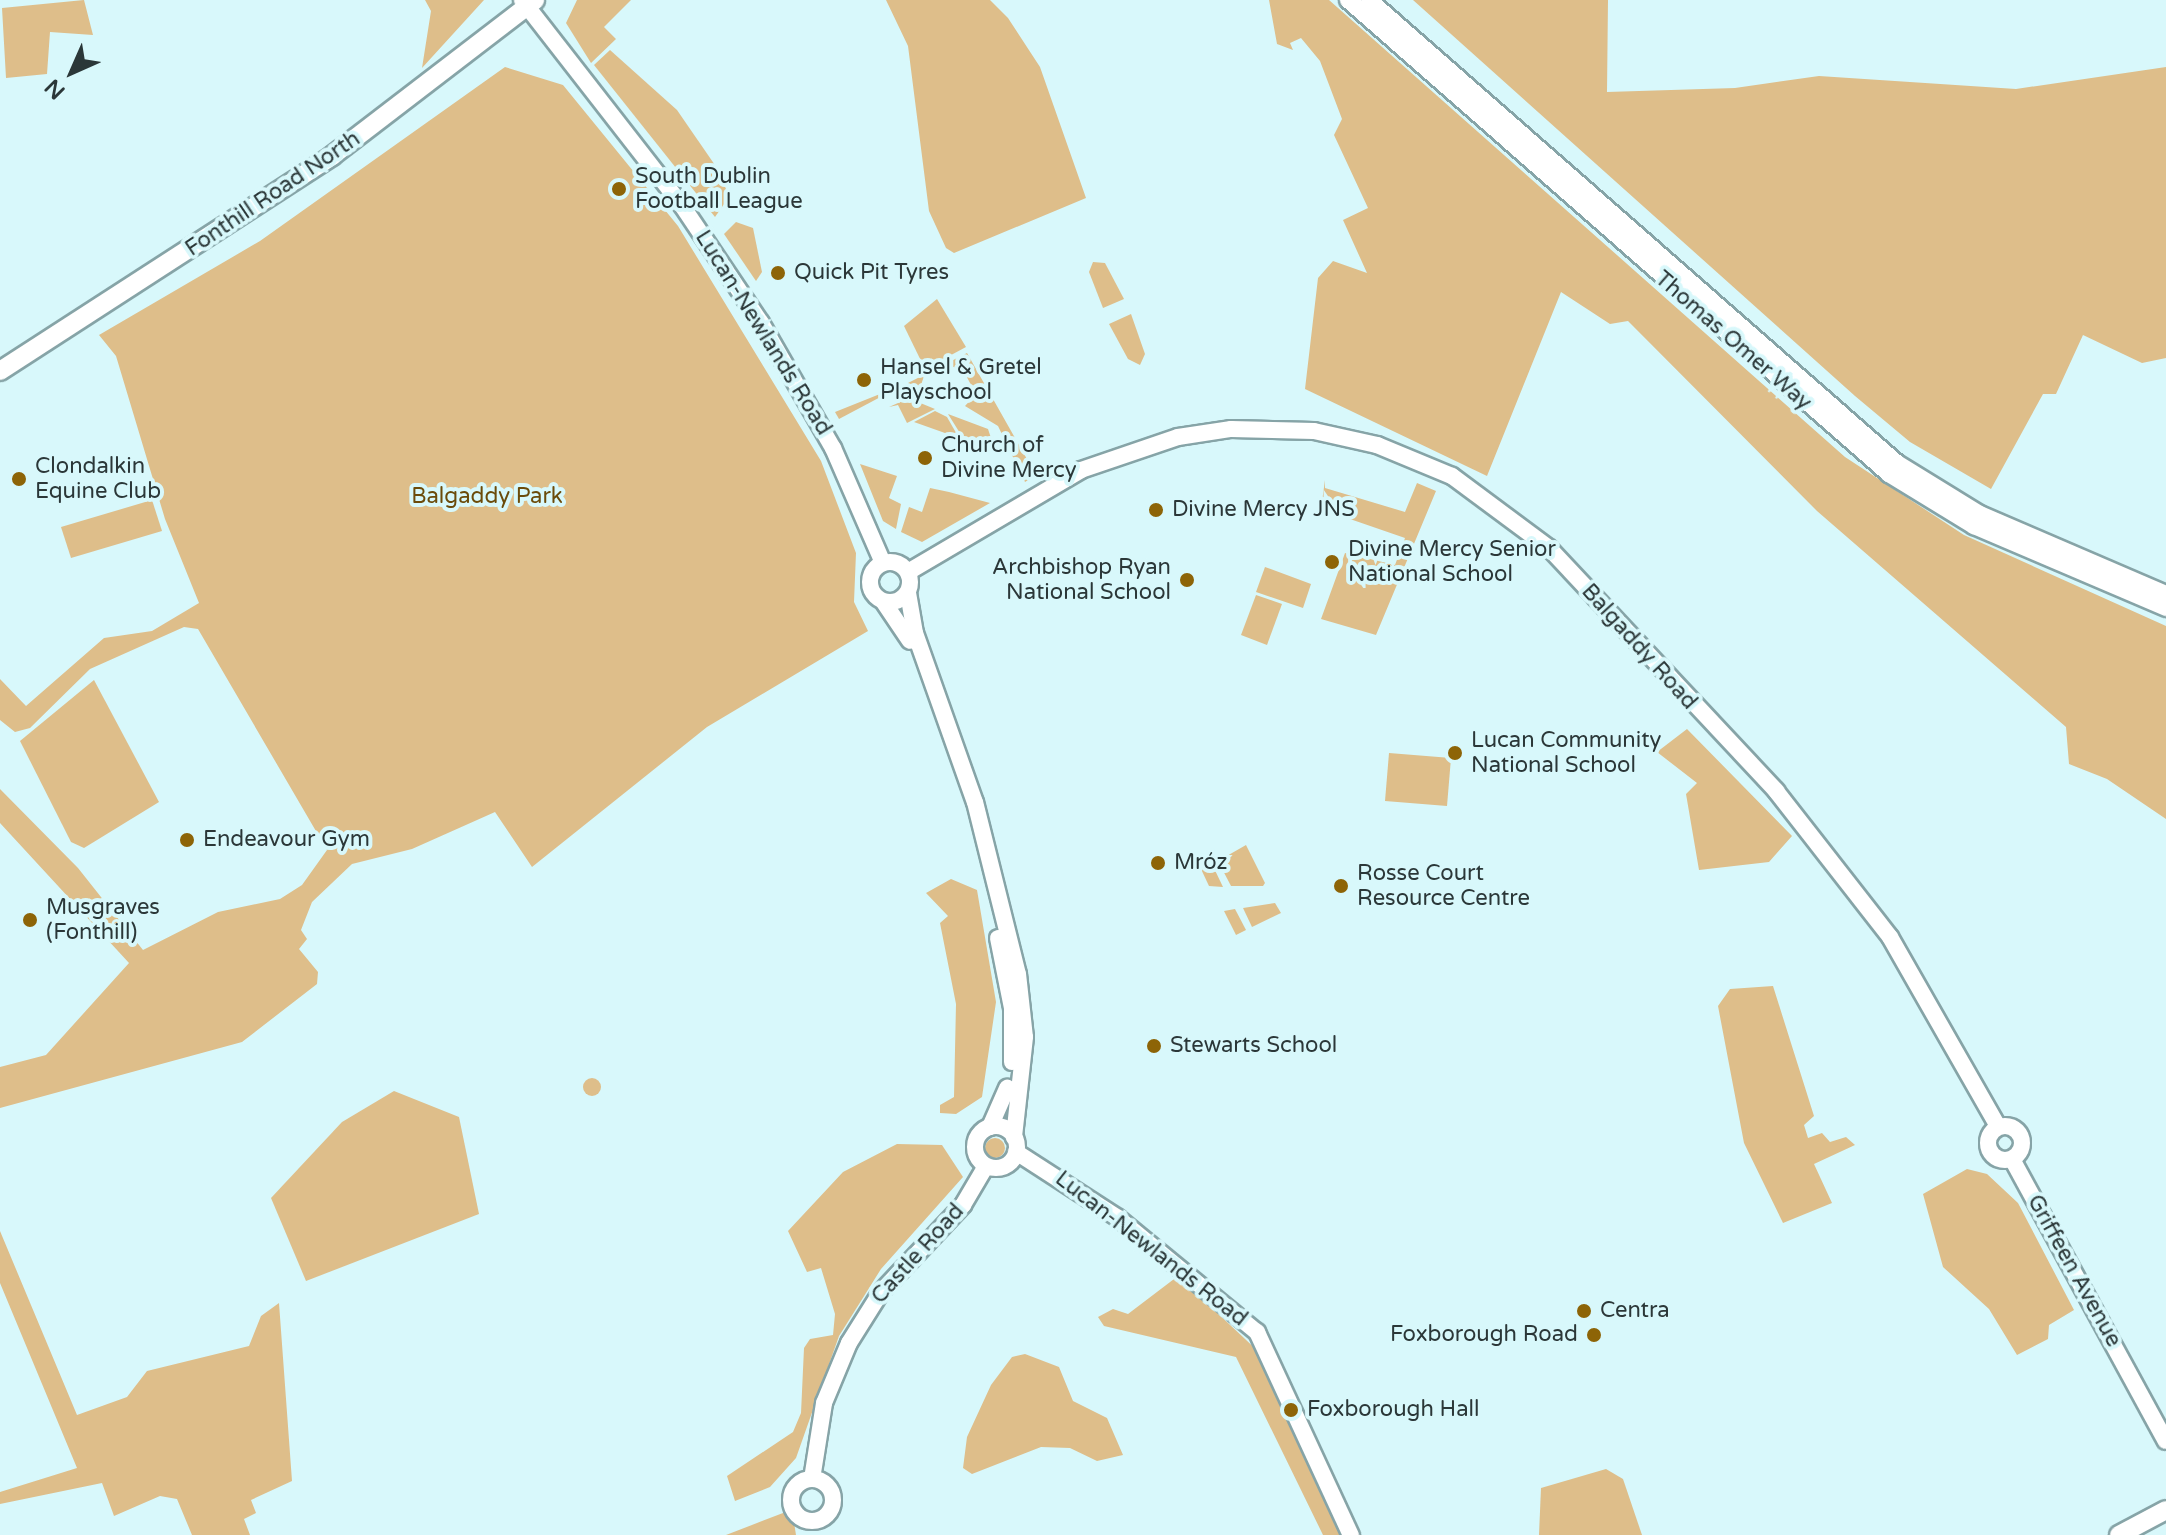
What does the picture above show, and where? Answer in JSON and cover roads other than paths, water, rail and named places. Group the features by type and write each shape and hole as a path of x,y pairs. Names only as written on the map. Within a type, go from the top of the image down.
{"main road":[{"name":"Fonthill Road North","path":"0,371 320,165 528,2"},
{"path":"2136,1526 2166,1498"},
{"path":"2119,1535 2166,1510"}],"street":[{"name":"Thomas Omer Way","path":"1348,0 1889,474 1974,526 2166,608"},
{"name":"Thomas Omer Way","path":"1369,0 1897,463 1980,514 2166,594"},
{"name":"Lucan-Newlands Road","path":"528,2 702,233 761,323 833,448 883,563"},
{"name":"Balgaddy Road","path":"908,572 1081,470 1178,437 1244,428 1314,431 1442,470 1542,541 1776,791 1890,937 1998,1126 2021,1135 2012,1159 1989,1149 1998,1126"},
{"path":"883,563 908,572 915,633 975,802 1018,974 1025,1037 1010,1116 1015,1144 1006,1165 986,1166 975,1142 990,1127 1014,1052 993,915 960,783 914,649 870,584 883,563"},
{"path":"883,601 908,593"},
{"name":"Lucan-Newlands Road","path":"990,1127 1072,1185 1238,1312 1270,1351 1351,1535"},
{"name":"Griffeen Avenue","path":"2012,1159 2146,1400"},
{"name":"Castle Road","path":"812,1479 825,1483 833,1499 825,1517 810,1528 796,1514 791,1497 812,1479 824,1403 849,1343 881,1292 963,1205 986,1166"},
{"path":"2146,1400 2166,1430"},
{"path":"2146,1400 2166,1441"}],"place":[{"name":"South Dublin Football League","path":"619,189"},
{"name":"Quick Pit Tyres","path":"778,273"},
{"name":"Hansel & Gretel Playschool","path":"864,380"},
{"name":"Church of Divine Mercy","path":"925,458"},
{"name":"Clondalkin Equine Club","path":"19,479"},
{"name":"Divine Mercy JNS","path":"1156,510"},
{"name":"Divine Mercy Senior National School","path":"1332,562"},
{"name":"Archbishop Ryan National School","path":"1187,580"},
{"name":"Lucan Community National School","path":"1455,753"},
{"name":"Endeavour Gym","path":"187,840"},
{"name":"Mróz","path":"1158,863"},
{"name":"Rosse Court Resource Centre","path":"1341,886"},
{"name":"Musgraves (Fonthill)","path":"30,920"},
{"name":"Stewarts School","path":"1154,1046"},
{"name":"Centra","path":"1584,1311"},
{"name":"Foxborough Road","path":"1594,1335"},
{"name":"Foxborough Hall","path":"1291,1410"}],"park label":[{"name":"Balgaddy Park","path":"487,497"}]}
